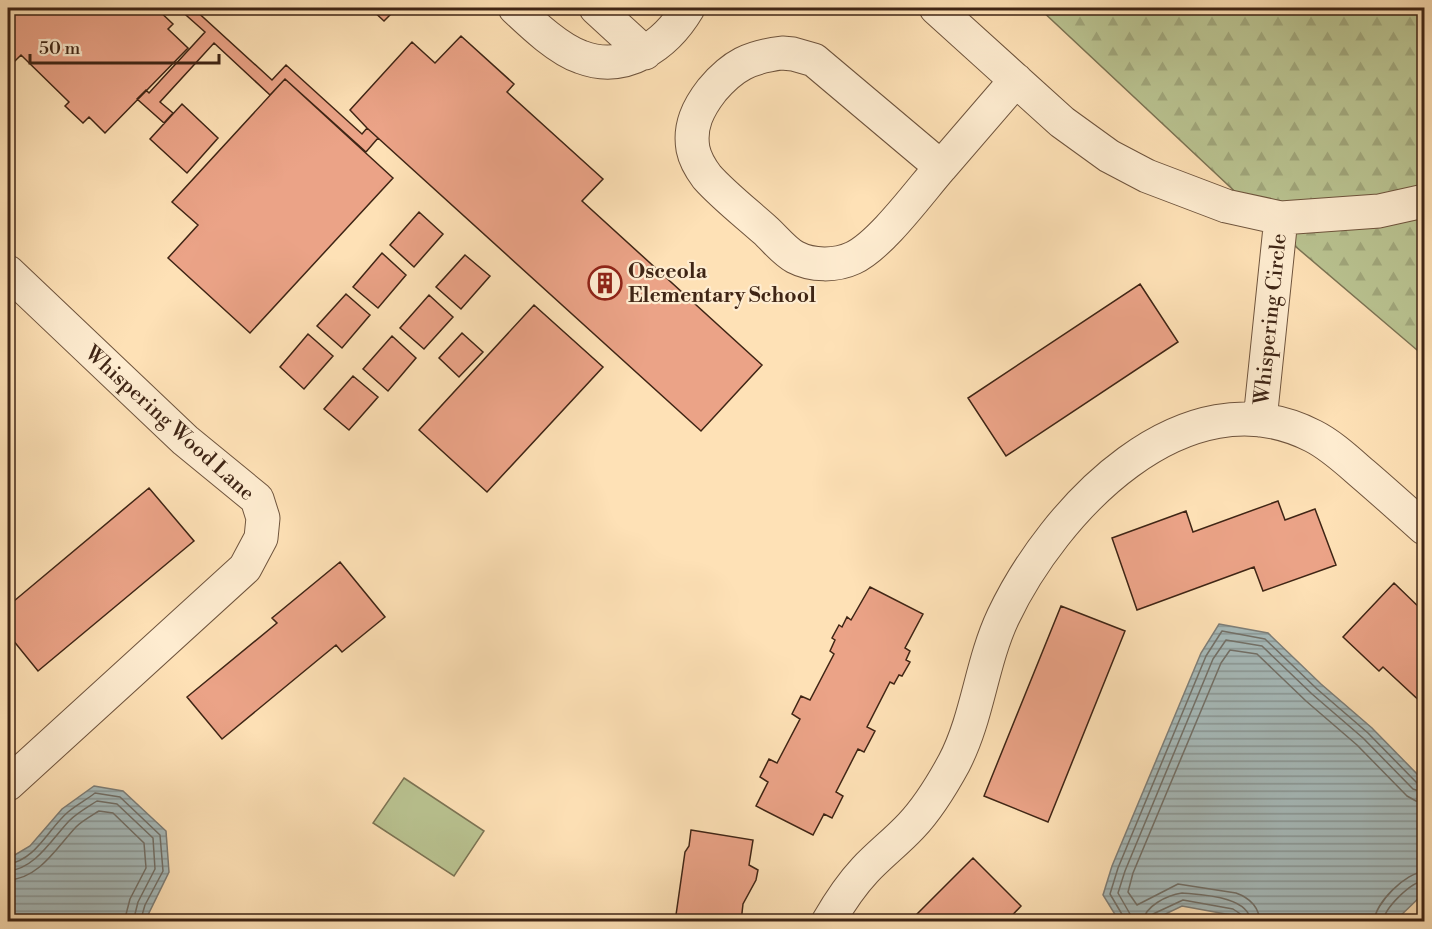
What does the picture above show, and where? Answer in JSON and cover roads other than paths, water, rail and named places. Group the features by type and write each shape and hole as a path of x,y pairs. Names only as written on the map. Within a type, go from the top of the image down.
{"street":[{"path":"514,8 572,53 582,58 616,62 638,57 658,45 678,24 684,9"},
{"path":"596,8 645,53"},
{"path":"936,8 1062,122 1109,156 1147,176 1226,206 1281,218 1379,211 1425,201"},
{"path":"941,167 814,60 793,54 759,56 738,66 720,80 701,104 693,125 693,148 701,169 708,178 794,256 818,264 830,264 852,258 872,247 941,167 1016,80"},
{"name":"Whispering Circle","path":"1260,420 1281,218"},
{"name":"Whispering Wood Lane","path":"8,272 185,440 257,498 263,518 261,538 245,568 8,784"},
{"name":"Whispering Circle","path":"828,921 841,899 865,870 912,825 937,793 955,761 970,725 989,653 1002,618 1026,572 1053,535 1085,499 1117,471 1153,446 1185,429 1216,420 1260,420 1286,425 1314,436 1341,455 1425,528"}],"water":[{"path":"1219,624 1268,633 1321,684 1372,728 1420,777 1424,784 1424,893 1395,921 1240,921 1231,915 1182,906 1151,921 1119,921 1103,895 1112,866 1201,653"},
{"path":"94,786 123,791 166,831 169,872 145,921 8,921 8,859 30,846 62,809"}],"place":[{"name":"Osceola Elementary School","path":"605,283"}]}
